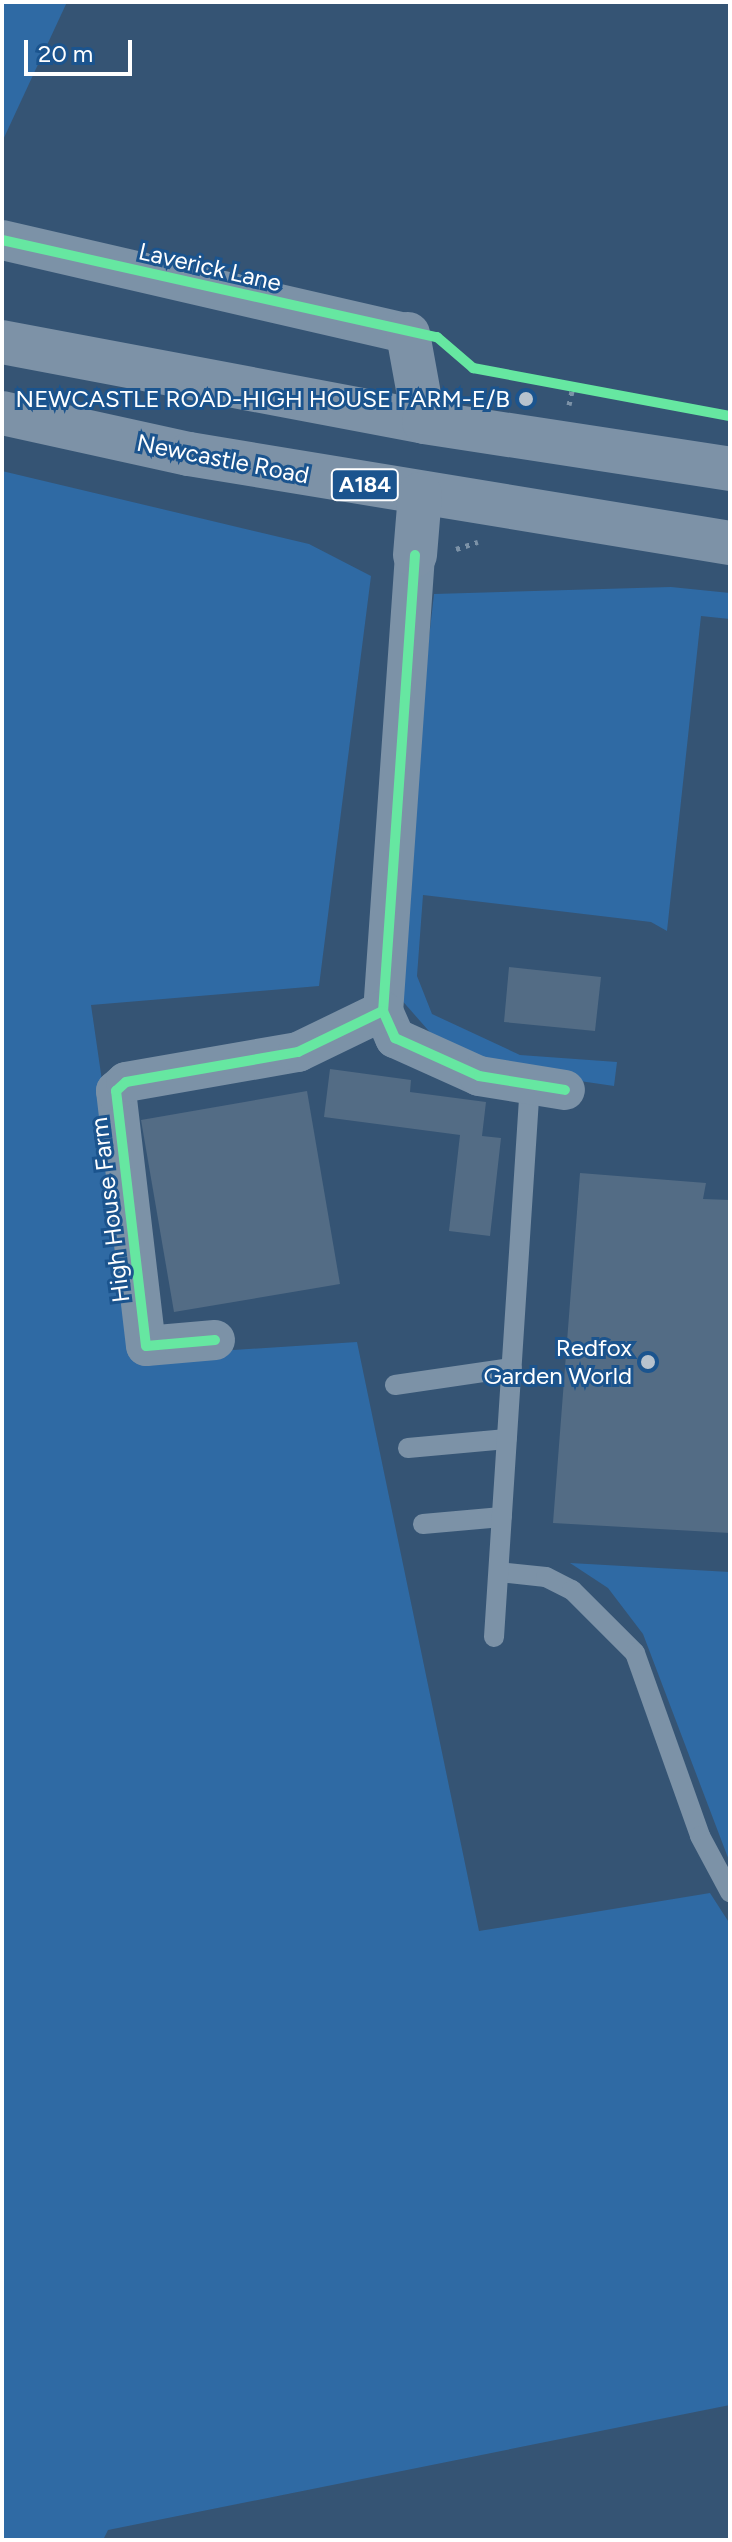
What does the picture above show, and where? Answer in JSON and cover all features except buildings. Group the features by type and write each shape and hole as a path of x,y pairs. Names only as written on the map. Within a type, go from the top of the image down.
{"highway":[{"path":"408,334 424,422"},
{"path":"2,342 424,422 730,469"},
{"name":"Newcastle Road","path":"2,413 420,494 730,543"},
{"path":"415,555 420,494"}],"street":[{"name":"Laverick Lane","path":"2,240 408,334"},
{"path":"415,555 383,1011 395,1038 479,1076 547,1087"},
{"name":"High House Farm","path":"215,1340 146,1346 116,1091 126,1082 298,1052 383,1011"}],"lane":[{"path":"494,1637 512,1368 547,1087"},
{"path":"395,1385 512,1368"},
{"path":"408,1448 507,1439"},
{"path":"423,1524 502,1517"},
{"path":"499,1572 546,1577 572,1590 635,1653 700,1836 730,1892"}],"path":[{"path":"558,384 588,389"}],"shaded area":[{"path":"2,2 67,2 2,142"},
{"path":"2,471 309,544 371,576 319,986 91,1005 142,1356 357,1342 479,1931 710,1893 730,1924 730,2405 108,2530 103,2540 2,2540"},
{"path":"671,587 730,593 730,619 701,616 667,931 651,922 423,895 417,976 432,1014 520,1055 617,1062 614,1086 525,1073 435,1038 399,997 393,956 434,594"},
{"path":"570,1563 730,1572 730,1863 643,1634 608,1588"}],"cycle path":[{"path":"2,240 437,337 473,368 730,416"},
{"path":"415,555 383,1011 395,1038 479,1076 565,1090"},
{"path":"215,1340 146,1346 116,1091 126,1082 298,1052 383,1011"}],"place":[{"name":"NEWCASTLE ROAD-HIGH HOUSE FARM-E/B","path":"526,399"},
{"name":"Redfox Garden World","path":"648,1362"}]}
